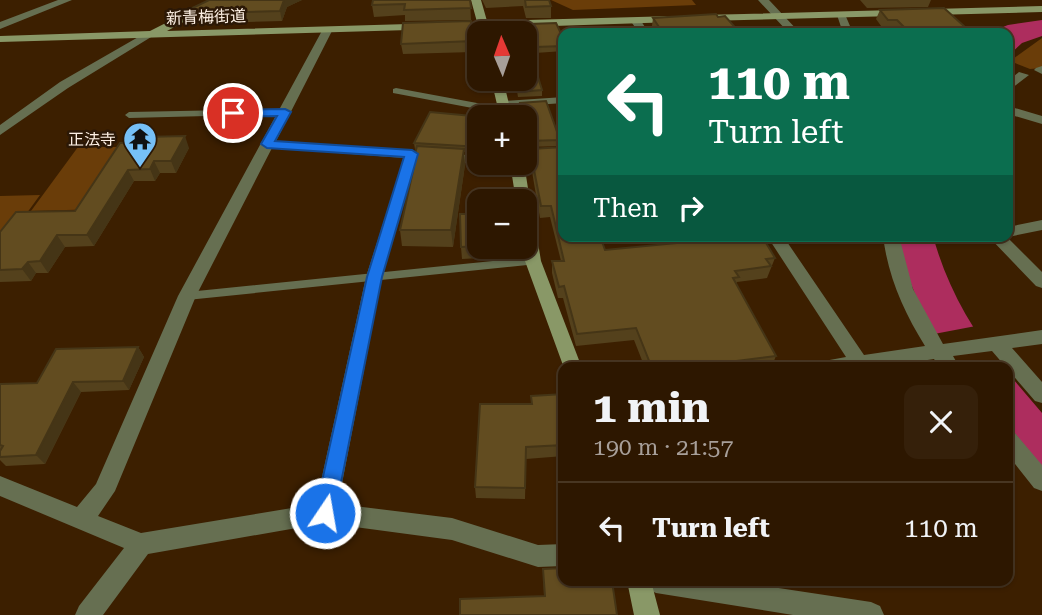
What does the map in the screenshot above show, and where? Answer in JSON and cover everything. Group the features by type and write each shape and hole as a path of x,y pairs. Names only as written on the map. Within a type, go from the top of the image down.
{"main road":[{"path":"151,34 219,0"},
{"path":"476,0 482,21"},
{"path":"839,0 840,14"},
{"name":"新青梅街道","path":"537,26 635,20 1042,9"},
{"name":"新青梅街道","path":"0,39 328,29 467,29"},
{"path":"533,261 571,362"},
{"path":"640,586 646,615"}],"street":[{"path":"0,26 66,0"},
{"path":"762,0 790,28"},
{"path":"840,14 846,28"},
{"path":"635,20 641,28"},
{"path":"81,520 104,491 187,296 328,29"},
{"path":"0,131 64,85 151,34"},
{"path":"1013,80 1023,75"},
{"path":"1013,111 1042,120"},
{"path":"267,144 467,159"},
{"path":"537,157 558,153"},
{"path":"325,513 374,277 412,154"},
{"path":"1013,231 1042,225"},
{"path":"779,242 858,361"},
{"path":"892,242 904,291 946,357"},
{"path":"1002,242 1042,282"},
{"path":"853,362 946,357 994,344 1042,337"},
{"path":"994,344 1011,362"},
{"path":"1013,364 1042,395"},
{"path":"1013,445 1042,481"},
{"path":"0,486 141,544 325,513 452,529 538,556 558,555"},
{"path":"88,615 141,544"},
{"path":"682,586 805,610 871,615"}],"lane":[{"path":"396,91 472,105"},
{"path":"537,105 558,101"},
{"path":"129,115 285,112"},
{"path":"187,296 533,261"}],"shaded area":[{"path":"551,0 692,0 696,5 573,10"},
{"path":"1042,20 1042,36 1022,43 1013,51 1013,28 1000,28"},
{"path":"1042,38 1042,68 1030,69 1013,62 1013,59"},
{"path":"78,147 125,147 102,209 31,211"},
{"path":"40,195 0,250 0,196"},
{"path":"899,242 935,242 961,306 980,338 999,362 957,362 929,321 907,273"},
{"path":"1013,379 1042,413 1042,467 1013,431"}],"pier":[{"path":"976,326 1001,362 955,362 934,334"}],"building":[{"path":"209,0 284,0 280,11 180,14"},
{"path":"373,0 470,0 471,8 404,10 405,4 372,5"},
{"path":"525,0 549,0 551,6 526,7"},
{"path":"944,8 965,27 905,28 897,20 888,20 880,10"},
{"path":"716,14 718,17 725,16 736,28 660,28 653,18"},
{"path":"467,21 467,41 401,44 403,23"},
{"path":"556,23 558,46 537,47 537,24"},
{"path":"538,77 542,90 537,90"},
{"path":"546,101 558,140 537,141 537,105 520,105"},
{"path":"430,112 467,115 467,146 414,143"},
{"path":"185,136 171,161 154,161 150,169 128,170 87,235 57,235 40,261 28,262 22,269 0,270 0,232 16,212 75,211 120,143 140,142 143,137"},
{"path":"417,146 464,149 451,230 400,230"},
{"path":"558,147 558,236 551,206 541,206 535,175 537,149"},
{"path":"460,214 467,214 467,247 461,247"},
{"path":"560,242 602,242 605,250 688,242 766,242 775,258 766,259 771,266 735,271 739,277 733,278 776,356 728,362 650,362 636,328 577,334 564,286 559,287 552,261 564,261"},
{"path":"138,347 123,381 73,382 36,455 0,457 3,446 0,445 0,384 37,383 56,349"},
{"path":"558,394 558,445 526,447 525,488 475,487 480,404 532,404 531,396"},
{"path":"558,568 558,586 613,586 617,615 460,615 460,599 545,596 543,569"}],"place":[{"name":"正法寺","path":"140,169"}],"route":[{"path":"233,113 285,112 267,144 412,154 374,277 325,513"}]}
